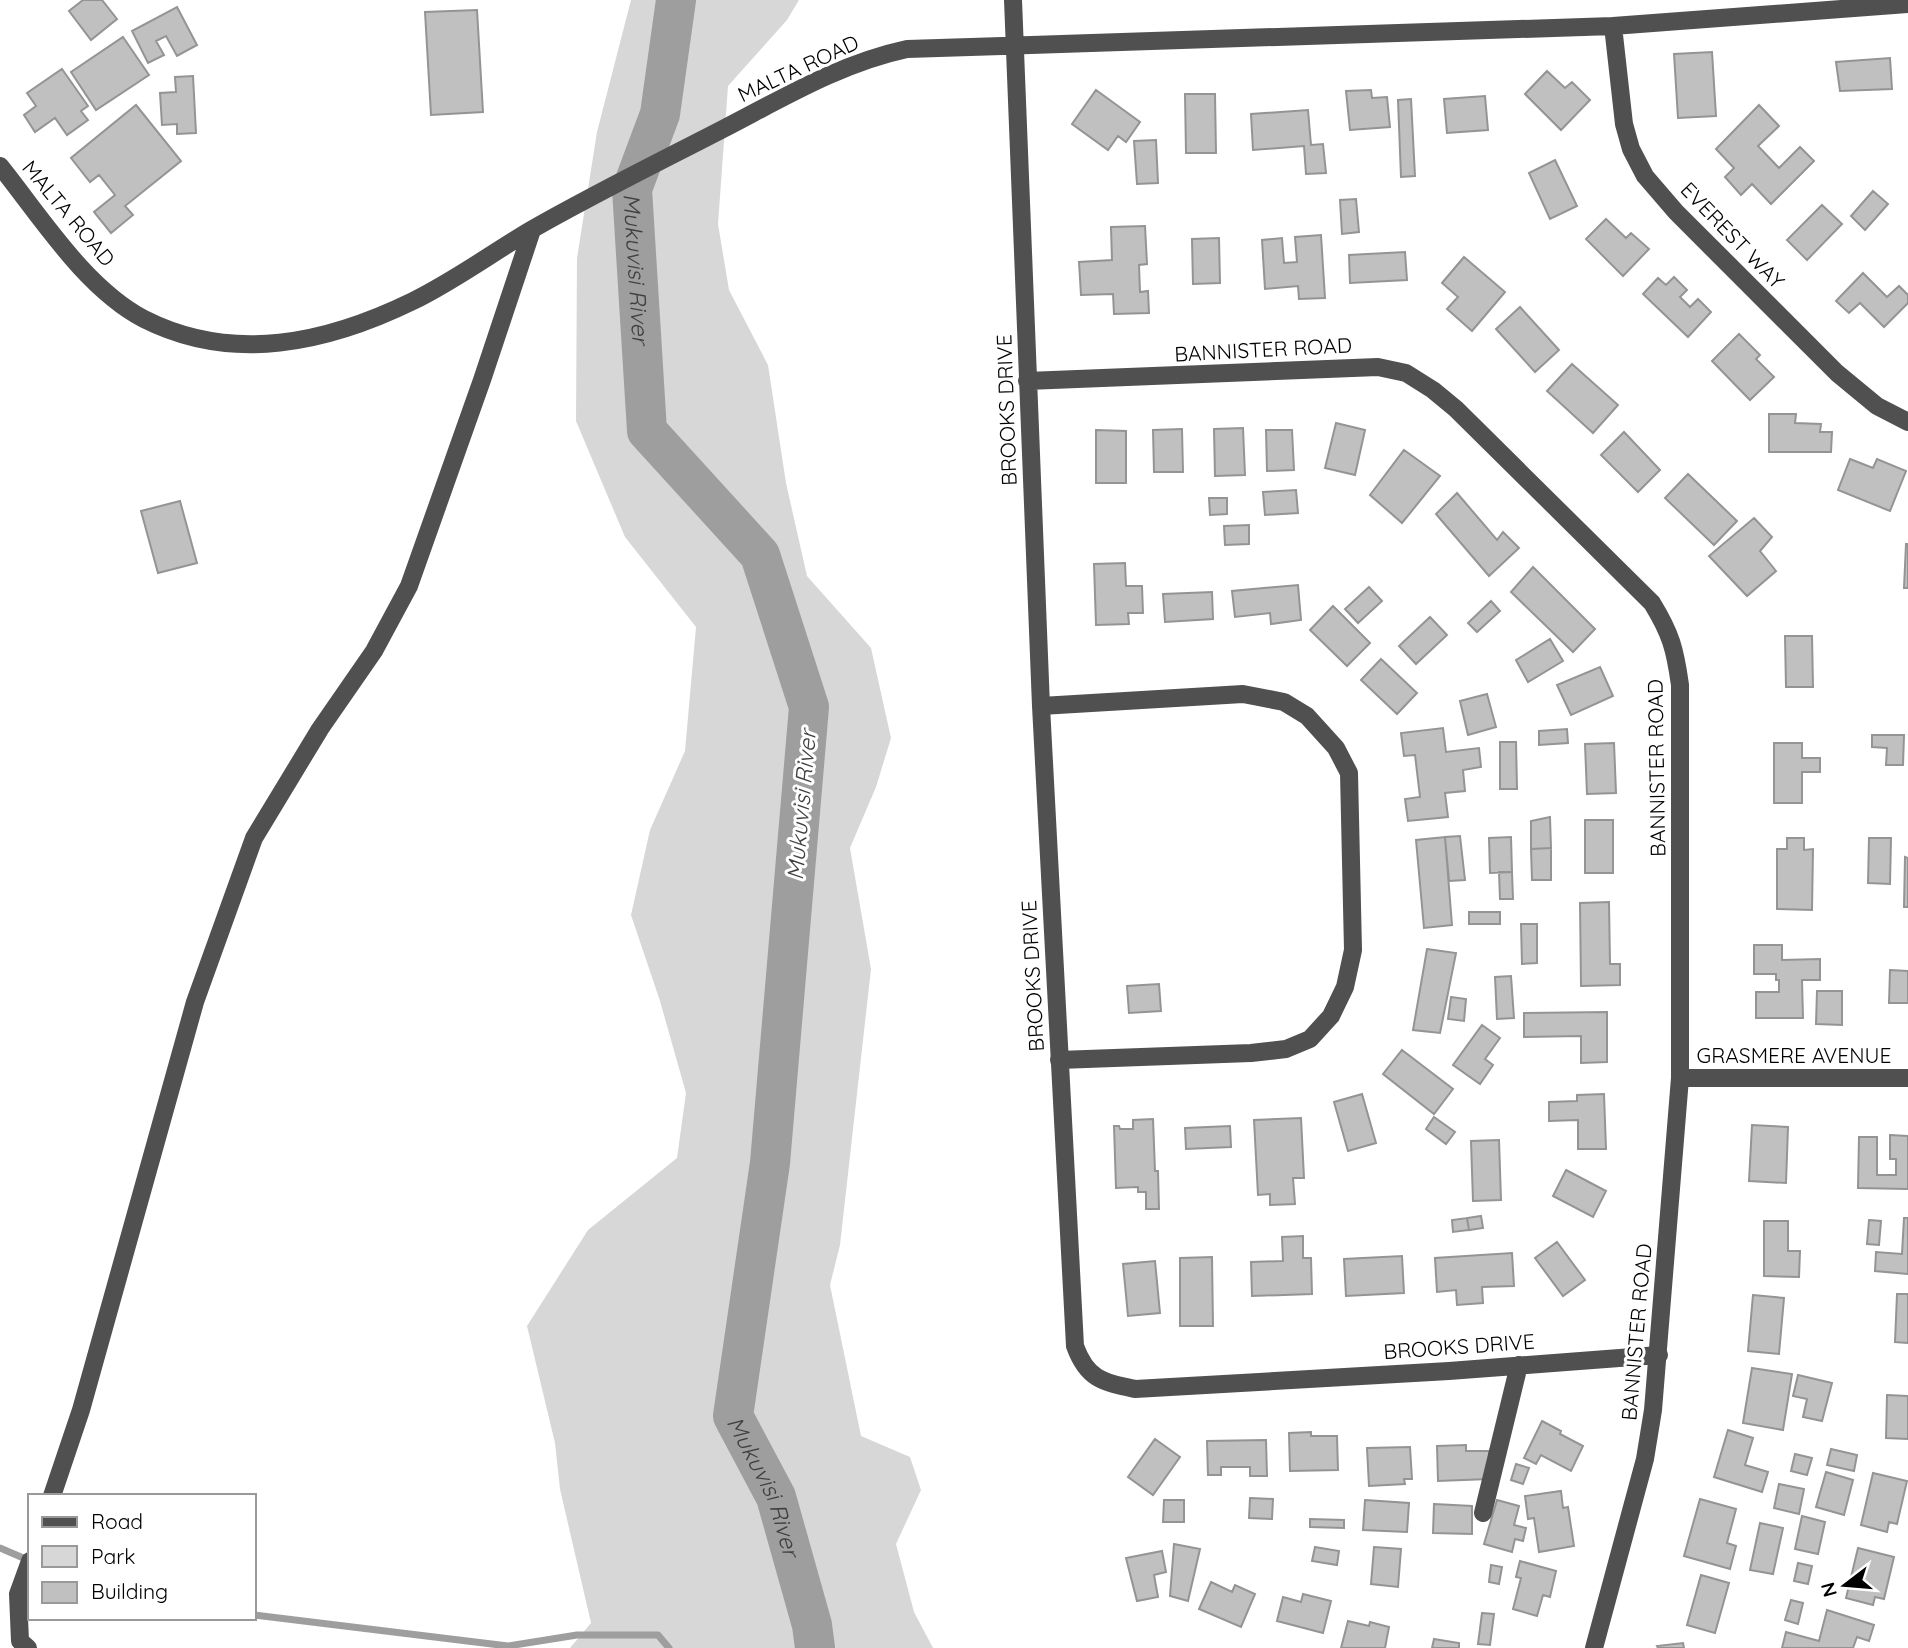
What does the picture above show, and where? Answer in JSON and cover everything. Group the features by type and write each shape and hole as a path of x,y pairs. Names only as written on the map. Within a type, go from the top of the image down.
{"street":[{"name":"BROOKS DRIVE","path":"1013,0 1041,706 1075,1346 1082,1365 1094,1377 1108,1384 1135,1388 1659,1355"},
{"name":"MALTA ROAD","path":"0,166 80,266 119,303 144,318 189,338 229,344 274,344 309,338 351,326 414,300 611,186 842,68 907,49 1613,26 1908,4"},
{"name":"EVEREST WAY","path":"1613,26 1624,124 1630,149 1645,176 1676,212 1838,373 1877,406 1908,422"},
{"path":"53,1494 81,1410 195,1002 254,838 320,729 374,651 409,586 532,230"},
{"name":"BANNISTER ROAD","path":"1027,381 1378,367 1406,373 1457,409 1652,603 1668,628 1679,685 1680,1079 1653,1410 1644,1459 1594,1648"},
{"path":"1041,706 1243,694 1284,702 1307,716 1336,748 1349,773 1353,950 1345,987 1331,1016 1310,1039 1286,1049 1251,1053 1059,1059"},
{"name":"GRASMERE AVENUE","path":"1680,1079 1908,1078"},
{"path":"1483,1513 1519,1365"},
{"path":"28,1566 19,1594 20,1641 28,1648"}],"green space":[{"path":"631,0 799,0 787,20 728,86 718,224 729,290 768,365 786,483 807,576 871,648 891,738 876,787 850,848 871,969 840,1245 830,1285 861,1436 910,1457 921,1490 896,1544 914,1612 933,1648 570,1648 591,1623 560,1489 555,1443 527,1326 588,1230 677,1158 686,1093 660,1001 631,915 650,830 685,751 696,627 625,537 576,421 577,258 597,132"}],"building":[{"path":"83,0 102,0 117,19 91,40 69,11"},
{"path":"177,7 197,45 177,56 166,36 156,41 164,55 148,63 132,31"},
{"path":"477,10 483,112 431,115 425,12"},
{"path":"123,37 149,75 96,110 71,72"},
{"path":"1712,52 1716,116 1678,118 1674,54"},
{"path":"1890,58 1892,89 1840,91 1836,62"},
{"path":"62,69 88,106 81,111 88,120 67,135 55,118 35,132 24,115 36,106 27,93"},
{"path":"1547,71 1565,88 1572,82 1590,100 1561,130 1525,94"},
{"path":"193,76 196,133 177,134 177,124 162,125 160,93 176,92 175,77"},
{"path":"1096,90 1140,122 1126,142 1118,136 1108,150 1072,124"},
{"path":"1371,90 1372,98 1387,97 1390,127 1350,130 1346,91"},
{"path":"1185,94 1215,94 1216,153 1186,153"},
{"path":"1485,96 1488,130 1447,133 1444,99"},
{"path":"1411,99 1415,176 1401,177 1398,100"},
{"path":"136,105 181,161 125,206 133,215 111,233 94,212 115,195 99,175 90,182 71,158"},
{"path":"1759,105 1779,126 1758,146 1779,168 1800,147 1814,161 1771,204 1752,184 1741,195 1725,177 1734,168 1716,149"},
{"path":"1308,110 1311,145 1323,144 1326,173 1306,174 1304,146 1253,150 1251,114"},
{"path":"1156,140 1158,183 1137,184 1134,141"},
{"path":"1555,160 1577,206 1550,219 1529,173"},
{"path":"1873,191 1888,204 1865,230 1851,216"},
{"path":"1356,199 1359,232 1342,234 1340,200"},
{"path":"1822,205 1842,224 1807,260 1787,240"},
{"path":"1606,219 1626,238 1631,233 1649,249 1623,276 1586,239"},
{"path":"1145,226 1147,264 1139,265 1140,292 1148,291 1149,313 1114,314 1113,294 1081,295 1079,262 1112,260 1111,227"},
{"path":"1321,235 1325,298 1299,299 1298,286 1265,289 1262,240 1282,238 1284,263 1297,262 1295,237"},
{"path":"1219,238 1220,283 1193,284 1192,239"},
{"path":"1405,252 1407,280 1350,283 1349,255"},
{"path":"1464,257 1505,292 1472,331 1447,309 1458,297 1442,283"},
{"path":"1863,273 1887,297 1899,286 1908,295 1908,303 1884,327 1860,303 1849,313 1836,301"},
{"path":"1674,277 1687,290 1680,297 1690,307 1698,299 1711,312 1688,337 1643,294 1658,278 1666,285"},
{"path":"1520,307 1559,350 1535,372 1496,329"},
{"path":"1739,334 1760,355 1756,359 1774,377 1750,400 1712,361"},
{"path":"1572,364 1618,405 1593,433 1547,391"},
{"path":"1769,414 1796,414 1795,423 1821,424 1820,432 1832,432 1831,452 1769,452"},
{"path":"1336,423 1365,430 1355,475 1325,468"},
{"path":"1243,428 1245,475 1215,476 1214,429"},
{"path":"1182,429 1183,472 1154,472 1153,430"},
{"path":"1096,430 1126,431 1126,483 1096,483"},
{"path":"1266,430 1292,430 1294,470 1267,471"},
{"path":"1624,432 1660,470 1638,492 1601,455"},
{"path":"1404,450 1440,476 1402,523 1370,495"},
{"path":"1850,459 1873,468 1877,459 1906,471 1890,511 1838,490"},
{"path":"1688,474 1737,521 1714,545 1665,498"},
{"path":"1296,490 1298,513 1265,515 1263,492"},
{"path":"1457,493 1497,540 1503,532 1519,548 1489,576 1436,514"},
{"path":"1209,498 1227,498 1227,514 1210,515"},
{"path":"180,501 197,563 158,573 141,511"},
{"path":"1754,518 1772,537 1760,551 1776,571 1747,596 1709,556"},
{"path":"1249,525 1249,544 1225,545 1224,526"},
{"path":"1906,544 1908,588 1904,588"},
{"path":"1125,563 1126,586 1142,586 1143,613 1128,613 1129,624 1096,625 1094,564"},
{"path":"1533,567 1595,629 1573,652 1511,592"},
{"path":"1298,585 1301,620 1271,624 1270,613 1235,617 1232,591"},
{"path":"1369,587 1382,601 1358,623 1345,609"},
{"path":"1212,592 1213,619 1165,622 1163,594"},
{"path":"1491,601 1500,611 1477,632 1468,623"},
{"path":"1333,606 1370,643 1347,666 1310,630"},
{"path":"1430,617 1447,635 1416,664 1399,646"},
{"path":"1785,636 1812,636 1813,687 1786,687"},
{"path":"1550,639 1563,661 1528,682 1516,660"},
{"path":"1381,659 1417,693 1397,714 1361,680"},
{"path":"1600,667 1613,696 1571,715 1557,685"},
{"path":"1487,694 1496,727 1468,735 1460,701"},
{"path":"1443,728 1446,752 1479,748 1481,767 1463,770 1465,791 1445,793 1448,817 1408,821 1405,799 1420,797 1415,755 1404,756 1401,733"},
{"path":"1567,729 1568,743 1539,745 1539,731"},
{"path":"1872,735 1904,735 1903,765 1886,765 1887,748 1872,747"},
{"path":"1500,742 1516,742 1517,789 1500,789"},
{"path":"1614,743 1616,793 1587,794 1585,744"},
{"path":"1774,743 1802,743 1802,758 1820,758 1820,772 1802,772 1802,803 1774,803"},
{"path":"1550,817 1551,848 1531,849 1531,821"},
{"path":"1585,820 1613,820 1613,873 1585,873"},
{"path":"1460,836 1465,880 1449,881 1445,837"},
{"path":"1445,837 1452,925 1424,928 1416,840"},
{"path":"1511,837 1512,872 1490,873 1489,838"},
{"path":"1787,838 1804,838 1804,850 1813,849 1812,910 1777,909 1777,849 1787,849"},
{"path":"1869,838 1891,838 1890,884 1868,883"},
{"path":"1551,848 1551,880 1532,880 1531,849"},
{"path":"1905,857 1908,858 1908,907 1904,907"},
{"path":"1499,872 1512,872 1513,899 1500,899"},
{"path":"1609,902 1610,964 1620,964 1620,985 1581,986 1580,903"},
{"path":"1469,912 1500,912 1500,924 1469,924"},
{"path":"1521,924 1537,924 1537,963 1522,964"},
{"path":"1754,945 1782,945 1782,960 1820,959 1820,980 1802,980 1803,1018 1756,1018 1756,992 1779,992 1779,980 1776,980 1776,974 1754,974"},
{"path":"1427,949 1456,953 1440,1033 1413,1030"},
{"path":"1890,970 1908,971 1908,1003 1889,1003"},
{"path":"1511,976 1514,1018 1497,1019 1495,977"},
{"path":"1159,984 1161,1011 1129,1013 1127,986"},
{"path":"1817,991 1842,991 1842,1025 1816,1024"},
{"path":"1451,997 1466,999 1464,1021 1448,1019"},
{"path":"1607,1012 1607,1062 1581,1063 1581,1036 1524,1037 1524,1013"},
{"path":"1482,1025 1500,1038 1485,1059 1493,1065 1480,1084 1453,1065"},
{"path":"1402,1050 1453,1089 1434,1114 1383,1074"},
{"path":"1362,1094 1376,1143 1348,1151 1334,1102"},
{"path":"1604,1094 1606,1149 1578,1149 1578,1120 1549,1121 1549,1102 1577,1101 1577,1095"},
{"path":"1434,1117 1455,1132 1446,1144 1426,1129"},
{"path":"1301,1118 1304,1178 1293,1178 1295,1204 1270,1205 1270,1194 1258,1195 1254,1120"},
{"path":"1153,1119 1159,1209 1146,1209 1146,1192 1138,1192 1138,1187 1116,1188 1114,1126 1133,1129 1133,1120"},
{"path":"1752,1125 1788,1127 1786,1183 1749,1181"},
{"path":"1230,1126 1231,1147 1186,1149 1185,1128"},
{"path":"1890,1135 1908,1136 1908,1189 1858,1188 1859,1137 1877,1137 1877,1175 1896,1175 1896,1159 1890,1159"},
{"path":"1499,1140 1501,1200 1473,1201 1471,1141"},
{"path":"1566,1170 1606,1191 1593,1217 1553,1196"},
{"path":"1481,1216 1483,1228 1469,1230 1467,1218"},
{"path":"1467,1218 1469,1230 1453,1232 1452,1220"},
{"path":"1904,1218 1908,1218 1908,1274 1875,1271 1876,1252 1902,1254"},
{"path":"1869,1220 1881,1221 1879,1245 1867,1244"},
{"path":"1764,1221 1788,1221 1788,1251 1800,1251 1799,1277 1764,1276"},
{"path":"1303,1236 1303,1258 1311,1258 1312,1294 1252,1296 1251,1262 1283,1261 1282,1237"},
{"path":"1557,1242 1585,1280 1563,1296 1535,1258"},
{"path":"1512,1253 1514,1286 1482,1287 1483,1303 1457,1305 1456,1290 1437,1292 1435,1258"},
{"path":"1402,1256 1404,1293 1346,1296 1344,1259"},
{"path":"1212,1257 1213,1326 1180,1326 1180,1258"},
{"path":"1155,1261 1160,1313 1128,1316 1123,1264"},
{"path":"1897,1294 1908,1294 1908,1343 1895,1342"},
{"path":"1753,1295 1784,1298 1779,1354 1748,1351"},
{"path":"1752,1368 1792,1374 1783,1430 1743,1423"},
{"path":"1798,1375 1832,1383 1822,1421 1803,1417 1807,1399 1793,1396"},
{"path":"1887,1395 1908,1396 1908,1439 1886,1438"},
{"path":"1542,1421 1583,1446 1571,1471 1541,1455 1536,1464 1524,1458"},
{"path":"1728,1430 1753,1438 1745,1465 1768,1472 1762,1492 1714,1477"},
{"path":"1311,1432 1311,1436 1337,1436 1338,1470 1290,1471 1289,1433"},
{"path":"1155,1439 1180,1457 1153,1495 1128,1477"},
{"path":"1266,1440 1267,1476 1250,1476 1250,1467 1221,1467 1221,1475 1208,1475 1207,1441"},
{"path":"1466,1445 1466,1451 1489,1451 1489,1479 1438,1481 1437,1446"},
{"path":"1410,1447 1412,1479 1404,1479 1405,1484 1369,1486 1367,1448"},
{"path":"1831,1449 1857,1455 1854,1471 1827,1465"},
{"path":"1795,1454 1812,1458 1807,1475 1791,1471"},
{"path":"1516,1464 1529,1468 1523,1484 1511,1480"},
{"path":"1826,1472 1853,1480 1844,1515 1816,1507"},
{"path":"1873,1473 1907,1481 1897,1524 1889,1522 1887,1532 1861,1525"},
{"path":"1779,1484 1804,1489 1799,1514 1774,1508"},
{"path":"1561,1491 1563,1508 1568,1507 1574,1546 1539,1552 1534,1518 1528,1519 1525,1496"},
{"path":"1250,1498 1273,1499 1272,1519 1249,1518"},
{"path":"1700,1499 1736,1509 1727,1543 1736,1546 1730,1569 1684,1556"},
{"path":"1164,1500 1184,1500 1184,1522 1163,1522"},
{"path":"1365,1500 1409,1503 1407,1532 1363,1530"},
{"path":"1497,1500 1519,1506 1514,1525 1526,1528 1523,1541 1515,1539 1512,1552 1484,1544"},
{"path":"1434,1504 1472,1506 1472,1534 1433,1533"},
{"path":"1802,1516 1825,1522 1818,1554 1795,1549"},
{"path":"1310,1519 1344,1520 1344,1528 1310,1527"},
{"path":"1760,1523 1783,1528 1773,1574 1750,1570"},
{"path":"1174,1544 1200,1549 1188,1601 1170,1596"},
{"path":"1315,1547 1339,1551 1337,1565 1312,1561"},
{"path":"1374,1547 1401,1549 1398,1587 1371,1584"},
{"path":"1858,1548 1894,1557 1884,1599 1875,1597 1873,1605 1846,1598"},
{"path":"1162,1551 1166,1572 1154,1575 1158,1597 1137,1601 1126,1558"},
{"path":"1520,1561 1556,1571 1550,1597 1543,1595 1537,1616 1513,1609 1521,1578 1516,1577"},
{"path":"1798,1563 1812,1566 1808,1584 1794,1581"},
{"path":"1491,1565 1502,1567 1499,1584 1489,1582"},
{"path":"1701,1575 1729,1583 1715,1633 1687,1625"},
{"path":"1211,1582 1232,1592 1235,1585 1255,1594 1241,1627 1199,1609"},
{"path":"1303,1594 1331,1601 1323,1633 1277,1621 1283,1597 1301,1602"},
{"path":"1791,1600 1803,1603 1798,1624 1785,1620"},
{"path":"1827,1610 1874,1625 1869,1641 1857,1637 1853,1648 1782,1648 1786,1632 1819,1641"},
{"path":"1482,1613 1494,1614 1490,1645 1478,1644"},
{"path":"1348,1621 1369,1626 1370,1622 1389,1627 1385,1648 1341,1648"},
{"path":"1434,1639 1459,1643 1459,1648 1432,1648"},
{"path":"1683,1643 1684,1648 1657,1646"}],"waterway":[{"name":"Mukuvisi River","path":"676,0 660,114 632,189 647,431 760,555 809,707 770,1163 733,1416 776,1497 812,1625 815,1648"},
{"path":"0,1548 28,1560"},
{"path":"256,1615 508,1646 577,1635 658,1635 669,1648"}]}
